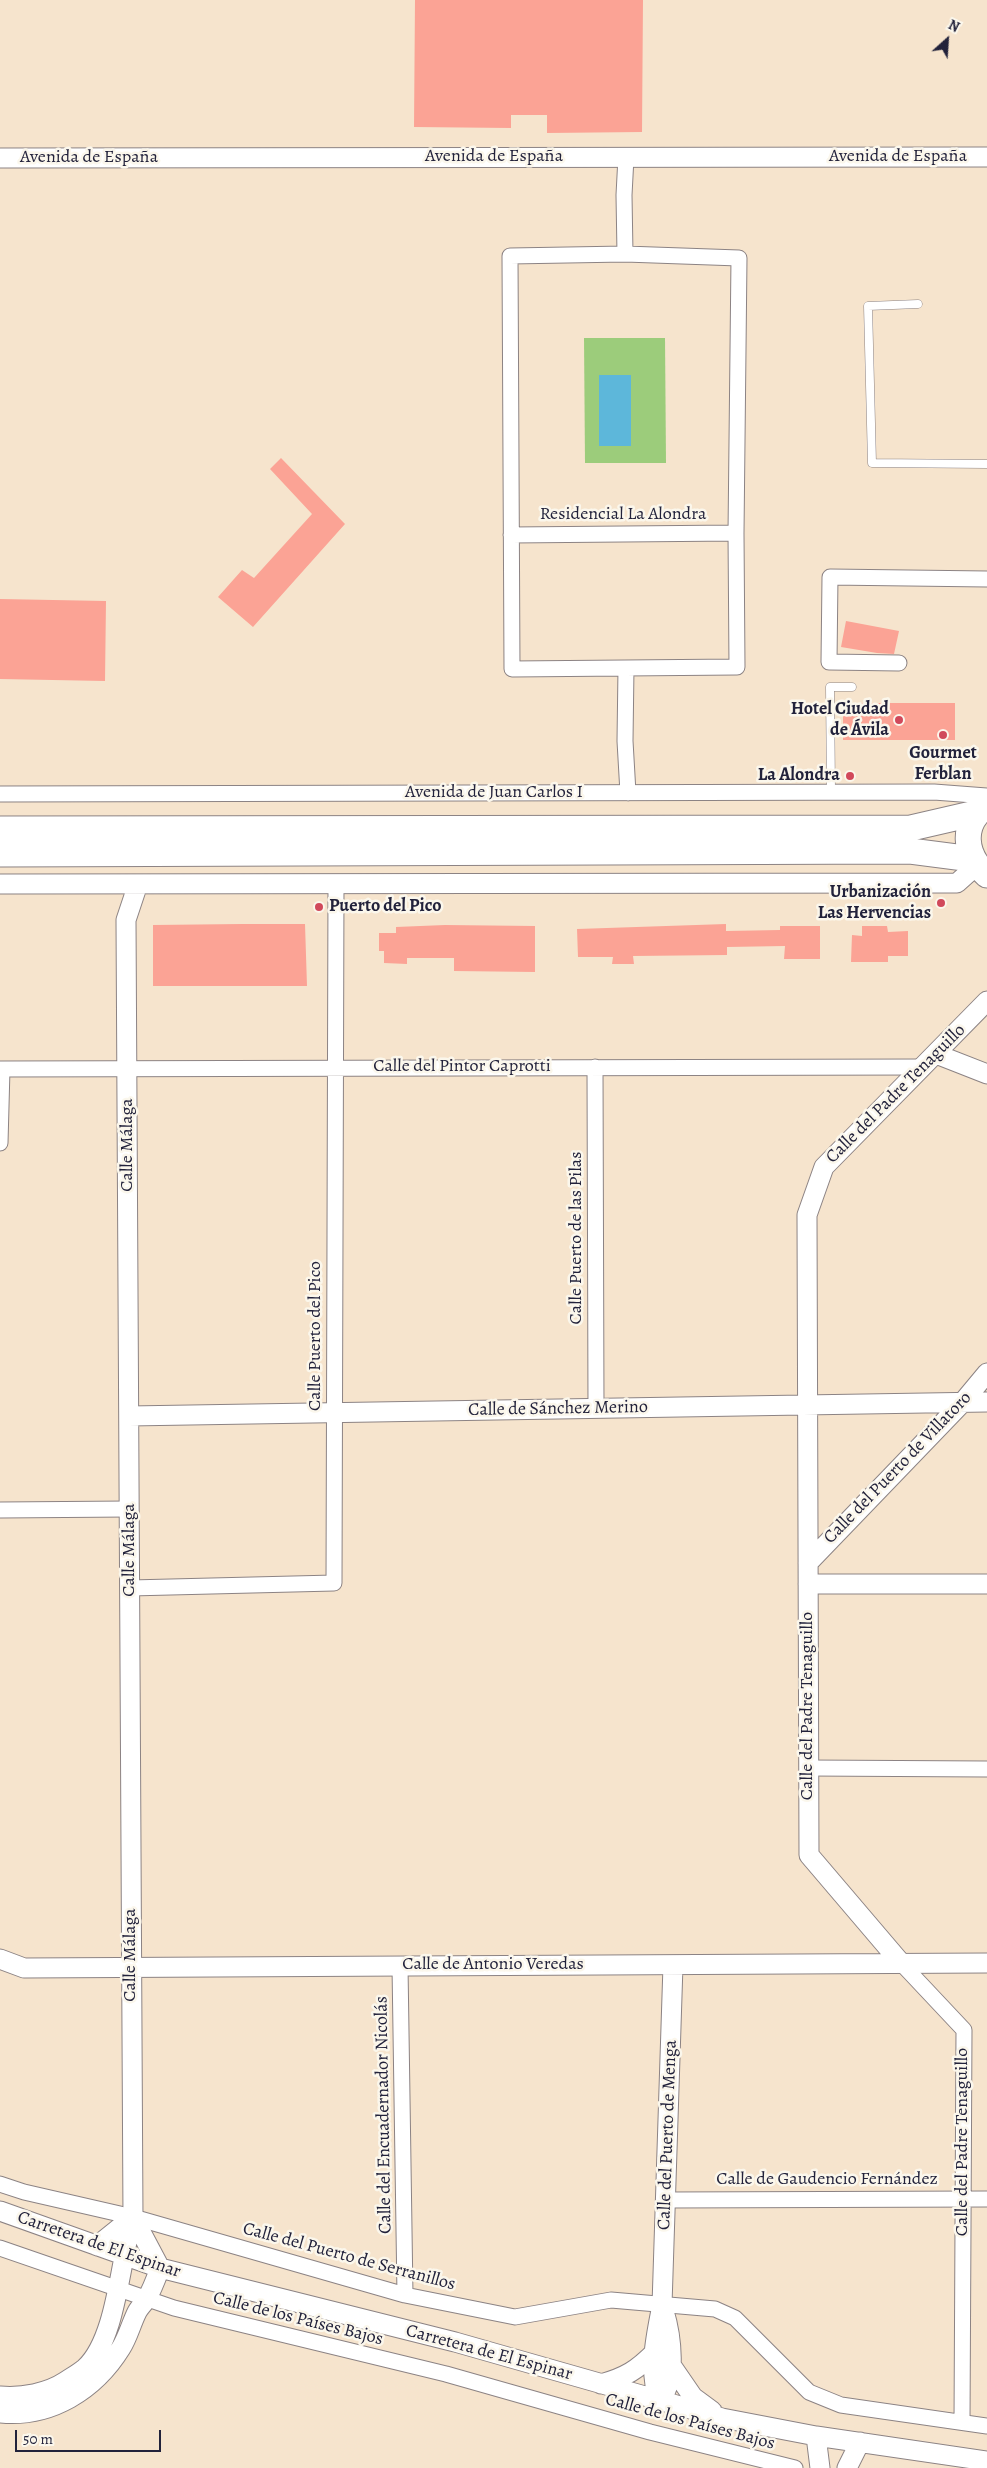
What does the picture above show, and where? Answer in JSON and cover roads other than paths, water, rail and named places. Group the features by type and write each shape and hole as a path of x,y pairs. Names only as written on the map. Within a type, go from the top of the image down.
{"highway":[{"name":"Avenida de Juan Carlos I","path":"0,829 910,828 983,805"},
{"path":"979,867 967,836 983,805"},
{"path":"0,854 910,850 979,867"}],"street":[{"path":"625,254 624,195 626,157"},
{"name":"Avenida de España","path":"0,158 987,157"},
{"path":"625,254 739,258 736,533 737,667 512,669 510,256 625,254"},
{"name":"Residencial La Alondra","path":"511,535 736,533"},
{"path":"899,663 829,662 830,577 987,579"},
{"path":"626,668 625,741 628,793"},
{"name":"Avenida de Juan Carlos I","path":"0,794 934,792 983,805"},
{"path":"0,884 957,883 979,867"},
{"name":"Calle Málaga","path":"0,2396 11,2397 53,2389 86,2368 102,2346 110,2322 133,2217 126,920 138,884"},
{"name":"Calle Puerto del Pico","path":"130,1588 334,1583 336,884"},
{"name":"Calle del Padre Tenaguillo","path":"962,2422 964,2030 901,1963 808,1855 807,1215 824,1167 987,1001"},
{"name":"Calle del Pintor Caprotti","path":"1,1069 595,1067 930,1061 987,1074"},
{"name":"Calle Puerto de las Pilas","path":"595,1067 596,1409"},
{"path":"0,1143 1,1069"},
{"name":"Calle del Puerto de Villatoro","path":"808,1563 962,1403 987,1373"},
{"name":"Calle de Sánchez Merino","path":"129,1416 987,1402"},
{"path":"0,1510 129,1509"},
{"path":"808,1584 987,1584"},
{"path":"808,1768 987,1770"},
{"name":"Calle de Antonio Veredas","path":"0,1959 24,1968 987,1963"},
{"name":"Calle del Puerto de Menga","path":"662,2305 668,2326 671,2365 666,2394 659,2400 653,2384 655,2338 662,2305 673,1964"},
{"name":"Calle del Encuadernador Nicolás","path":"400,1966 405,2295"},
{"name":"Calle del Puerto de Serranillos","path":"0,2184 24,2192 133,2217 405,2295 516,2317 611,2300 715,2309 736,2318 809,2392 841,2404 987,2426"},
{"name":"Calle de Gaudencio Fernández","path":"666,2200 987,2199"},
{"name":"Carretera de El Espinar","path":"0,2211 123,2257 160,2268 455,2342 722,2418 816,2436 987,2461"},
{"path":"97,2246 133,2217"},
{"name":"Calle Málaga","path":"133,2217 160,2268"},
{"name":"Calle de los Países Bajos","path":"0,2248 146,2300 446,2374 650,2432 795,2468"},
{"path":"0,2413 46,2410 70,2400 90,2385 122,2347 138,2310 146,2300 160,2268"},
{"path":"601,2384 636,2371 655,2352"},
{"path":"671,2365 693,2396 722,2418"},
{"path":"816,2436 820,2468"},
{"path":"847,2468 860,2442"}],"lane":[{"path":"918,304 868,306 872,463 987,464"},
{"path":"831,792 830,687 852,687"}],"water":[{"path":"599,375 631,375 631,446 599,446"}],"place":[{"name":"Hotel Ciudad de Ávila","path":"899,720"},
{"name":"Gourmet Ferblan","path":"943,735"},
{"name":"La Alondra","path":"850,776"},
{"name":"Urbanización Las Hervencias","path":"941,903"},
{"name":"Puerto del Pico","path":"319,907"}]}
